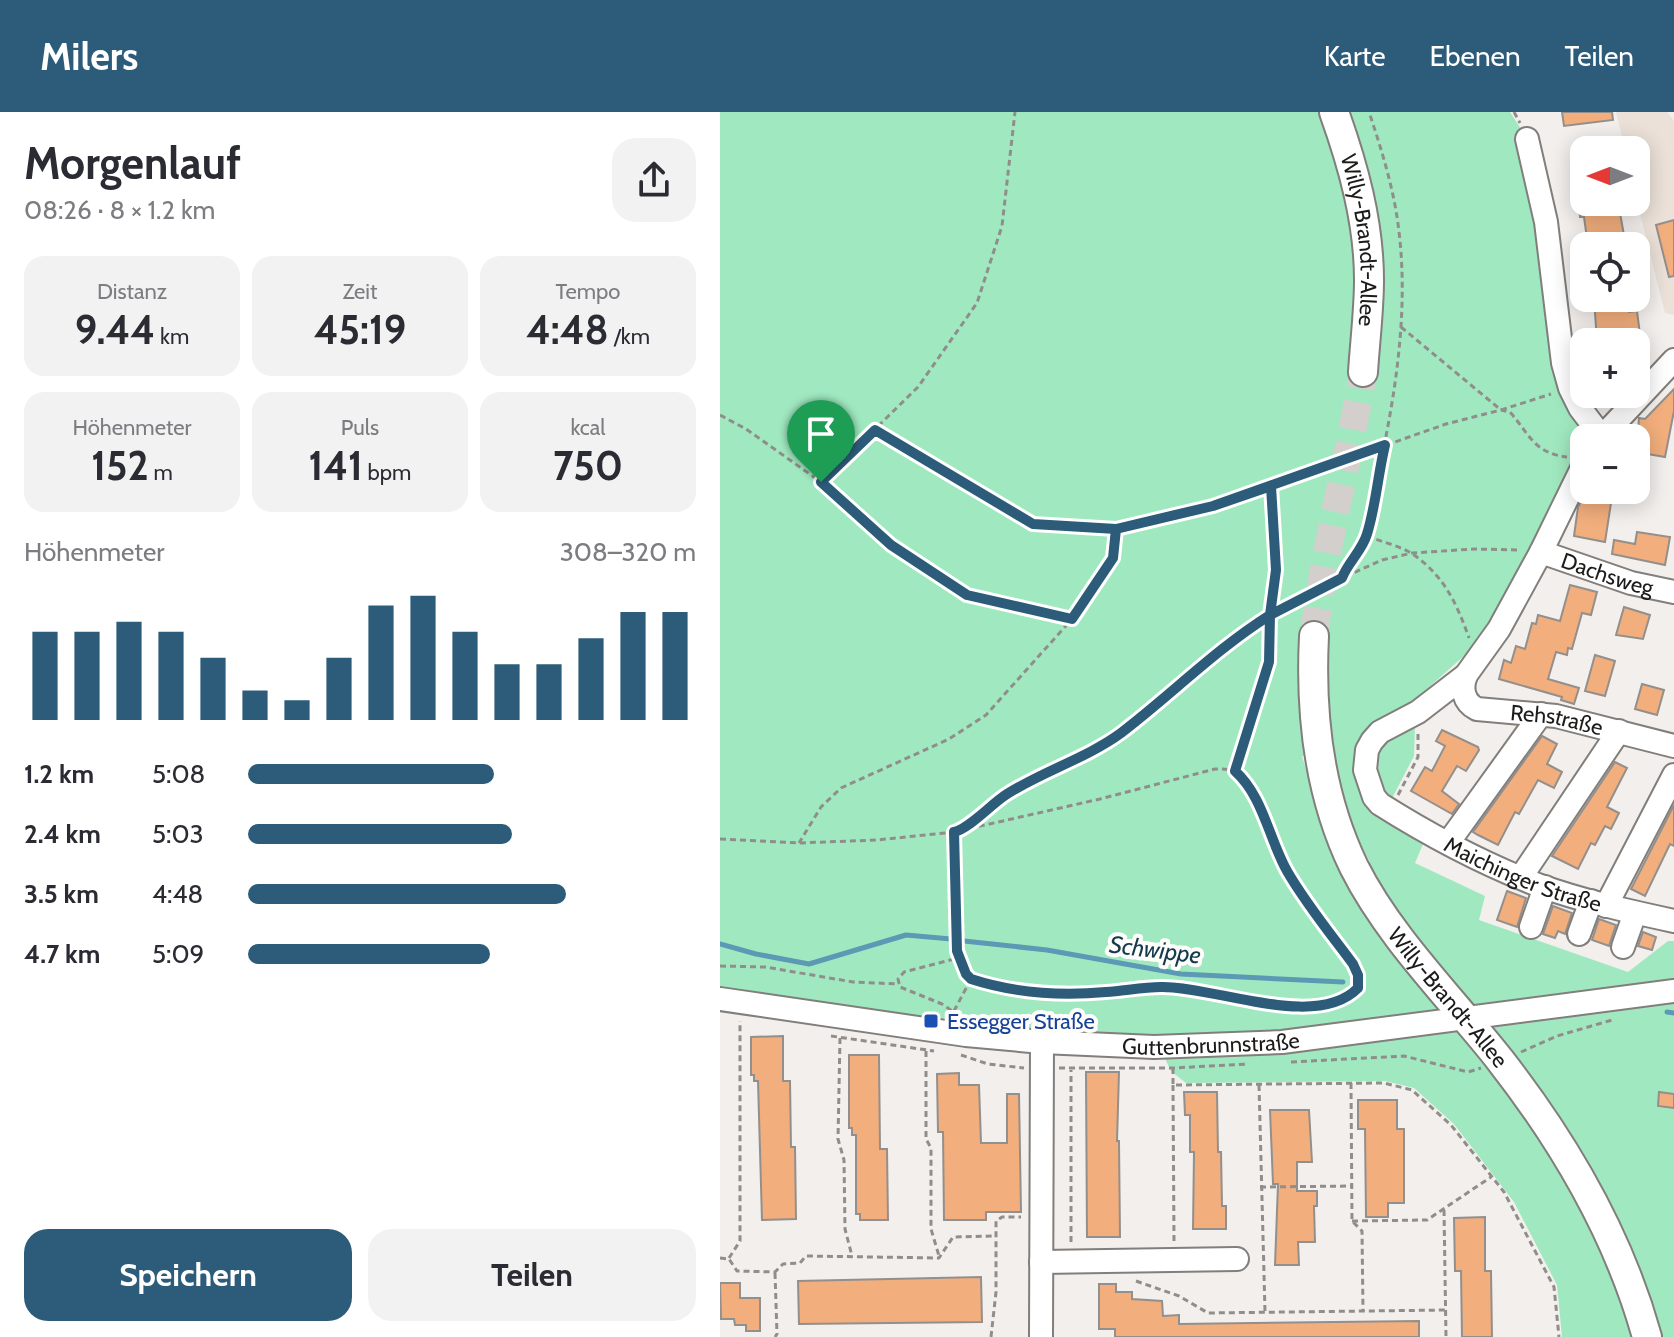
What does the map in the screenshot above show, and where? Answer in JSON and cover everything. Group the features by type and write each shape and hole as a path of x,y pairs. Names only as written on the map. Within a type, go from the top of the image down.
{"main road":[{"name":"Willy-Brandt-Allee","path":"1334,112 1349,154 1367,247 1369,280 1363,372"},
{"name":"Willy-Brandt-Allee","path":"1314,636 1312,701 1317,743 1339,831 1354,866 1371,897 1534,1105 1592,1198 1619,1258 1647,1337"}],"street":[{"path":"1527,139 1546,222 1563,363 1570,388"},
{"path":"1614,424 1674,360"},
{"path":"1580,408 1592,424"},
{"path":"1385,807 1374,797 1365,770 1367,750 1380,732 1418,712 1471,668 1499,629 1541,552 1570,484"},
{"name":"Dachsweg","path":"1541,552 1631,583 1674,592"},
{"name":"Rehstraße","path":"1471,668 1463,691 1471,706 1477,709 1541,714 1674,746"},
{"path":"1448,843 1541,714"},
{"path":"1521,877 1619,731"},
{"path":"1579,934 1674,775"},
{"name":"Maichinger Straße","path":"1385,807 1448,843 1545,887 1674,921"},
{"path":"1531,927 1545,887"},
{"path":"1623,947 1635,913"},
{"path":"1465,1018 1674,991"},
{"name":"Guttenbrunnstraße","path":"720,999 958,1035 1154,1047 1269,1043 1465,1018"},
{"path":"1041,1337 1042,1042"},
{"path":"1041,1262 1237,1259"}],"path":[{"path":"821,482 918,387 977,303 1002,226 1015,112"},
{"path":"1401,327 1501,410 1510,412 1538,447 1550,455 1570,459"},
{"path":"875,430 1033,524 1116,529 1213,506 1446,424 1570,388"},
{"path":"720,415 746,429 821,482 891,545 967,595 1072,619"},
{"path":"1342,578 1367,536 1385,445"},
{"path":"1235,771 1269,662 1270,615 1276,570 1271,486"},
{"path":"799,843 821,807 841,788 949,739 986,715 1072,619 1113,558 1116,529"},
{"path":"1367,536 1412,553 1454,598 1471,668"},
{"path":"964,830 980,813 1008,793 1119,734 1218,651 1270,615 1342,578 1382,560 1412,553 1474,549 1541,552"},
{"path":"1385,807 1418,757 1418,712"},
{"path":"720,839 799,843 877,840 954,832 1215,769 1235,771 1253,792 1274,845 1300,893 1353,964 1358,988 1350,996 1329,1005 1293,1007 1182,988 1066,994 1018,989 971,979 958,958 954,832"},
{"path":"899,984 900,975 904,972 958,958"},
{"path":"720,966 765,967 853,982 899,984 954,1011 958,1017 958,1035"},
{"path":"954,1011 971,979"},
{"path":"1501,1061 1557,1036 1621,1017"},
{"path":"729,1259 740,1241 740,1021"},
{"path":"840,1038 838,1139 844,1160 845,1229 852,1256"},
{"path":"926,1051 926,1139 931,1148 931,1229 939,1258"},
{"path":"1071,1068 1071,1262"},
{"path":"1173,1068 1174,1261"},
{"path":"1351,1083 1352,1221 1362,1231 1363,1311"},
{"path":"1173,1085 1384,1083 1412,1090 1451,1125 1504,1192 1554,1287 1559,1337"},
{"path":"1259,1084 1265,1312"},
{"path":"1352,1221 1427,1220 1491,1177"},
{"path":"1260,1187 1352,1186"},
{"path":"1444,1210 1446,1337"},
{"path":"991,1337 996,1292 996,1221 1002,1217"},
{"path":"939,1258 953,1237 996,1236"},
{"path":"720,1258 729,1259 737,1271 775,1272 783,1264 800,1263 806,1256 939,1258"},
{"path":"1105,1261 1110,1269 1179,1296 1208,1313 1445,1310"},
{"path":"775,1272 775,1337"}],"shaded area":[{"path":"1616,112 1667,112 1674,121 1674,315 1665,313 1650,254 1650,232 1645,232 1641,216 1650,216 1650,136 1622,136"}],"green space":[{"path":"720,112 1510,112 1523,132 1570,408 1578,424 1570,424 1570,472 1484,638 1418,697 1364,733 1361,759 1368,798 1426,837 1415,863 1485,896 1479,920 1628,972 1668,941 1674,941 1674,1337 1562,1337 1557,1285 1514,1202 1454,1124 1414,1088 1385,1081 1186,1083 1171,1071 1155,1038 975,1024 720,987","holes":["1302,756 1330,757 1348,822 1370,862 1334,861"]},
{"path":"1415,726 1414,756 1389,804 1381,799 1372,752 1390,734"}],"building":[{"path":"1562,112 1612,112 1613,120 1564,126"},
{"path":"1621,216 1623,232 1586,232 1584,217 1580,217"},
{"path":"1674,220 1674,276 1669,277 1656,225"},
{"path":"1595,312 1637,312 1639,328 1596,328"},
{"path":"1674,389 1674,411 1665,457 1650,454 1650,424 1638,424 1639,418 1645,419"},
{"path":"1580,504 1611,504 1605,542 1574,536"},
{"path":"1637,532 1670,537 1665,565 1612,554 1614,540 1635,544"},
{"path":"1570,585 1597,592 1591,615 1582,613 1572,649 1568,648 1567,655 1556,652 1548,679 1579,688 1574,704 1561,700 1562,697 1499,679 1504,660 1511,663 1516,646 1525,649 1532,623 1536,624 1538,615 1560,621"},
{"path":"1624,607 1650,615 1643,639 1616,635"},
{"path":"1595,655 1615,661 1605,696 1585,691"},
{"path":"1642,684 1664,690 1657,715 1635,709"},
{"path":"1442,730 1479,750 1466,771 1457,766 1442,791 1459,804 1452,814 1411,791 1425,767 1432,771 1445,746 1436,741"},
{"path":"1542,736 1557,744 1547,764 1562,772 1554,788 1538,780 1519,814 1515,812 1498,845 1473,832"},
{"path":"1615,762 1627,768 1607,807 1619,813 1611,829 1605,826 1595,845 1591,843 1578,869 1552,856"},
{"path":"1674,805 1674,846 1670,844 1645,896 1631,889"},
{"path":"1507,891 1526,898 1517,927 1497,920"},
{"path":"1553,906 1572,913 1565,934 1558,931 1555,938 1543,934"},
{"path":"1599,919 1616,925 1609,946 1592,940"},
{"path":"1643,932 1656,937 1652,950 1638,946"},
{"path":"783,1036 783,1081 790,1081 791,1147 795,1147 796,1219 762,1220 758,1081 754,1081 754,1075 751,1075 751,1037"},
{"path":"849,1055 879,1055 880,1149 887,1149 888,1220 860,1220 860,1214 856,1214 856,1135 852,1135 852,1128 849,1128"},
{"path":"1086,1072 1119,1072 1117,1141 1120,1237 1087,1237"},
{"path":"959,1073 959,1085 979,1085 981,1143 1007,1143 1007,1094 1019,1094 1021,1212 986,1212 986,1220 944,1220 943,1132 938,1132 937,1074"},
{"path":"1184,1092 1217,1092 1218,1152 1221,1152 1222,1206 1226,1206 1226,1229 1193,1229 1194,1152 1190,1152 1190,1115 1185,1115"},
{"path":"1659,1092 1674,1094 1674,1108 1658,1106"},
{"path":"1358,1100 1397,1100 1397,1129 1404,1129 1404,1203 1388,1203 1388,1217 1366,1217 1365,1129 1358,1129"},
{"path":"1270,1110 1309,1110 1312,1162 1297,1162 1297,1191 1317,1191 1317,1206 1314,1206 1315,1242 1298,1242 1299,1265 1275,1265 1278,1184 1273,1184"},
{"path":"1485,1217 1485,1271 1491,1271 1492,1337 1462,1337 1461,1271 1455,1271 1454,1218"},
{"path":"981,1277 982,1322 799,1324 798,1281"},
{"path":"720,1283 740,1283 740,1298 760,1298 760,1331 746,1331 746,1325 735,1325 734,1319 721,1319"},
{"path":"1099,1284 1116,1284 1116,1292 1132,1292 1132,1299 1162,1301 1163,1316 1179,1315 1179,1324 1419,1321 1419,1337 1115,1337 1115,1329 1099,1329"}],"waterway":[{"name":"Schwippe","path":"720,944 809,964 906,935 951,939"},
{"name":"Schwippe","path":"964,941 1047,950 1181,974 1343,982"},
{"name":"Schwippe","path":"1667,1012 1674,1013"}],"tunnel":[{"path":"1314,636 1363,372"}],"place":[{"name":"Essegger Straße","path":"931,1021"}],"route":[{"path":"821,482 875,430 1033,524 1116,529 1213,506 1271,486 1276,570 1270,615 1218,651 1119,734 997,800 964,830 954,832 958,958 971,979 1045,993 1182,988 1293,1007 1343,1001 1358,988 1358,975 1353,964 1300,893 1274,845 1253,792 1235,771 1269,662 1270,615 1342,578 1367,536 1385,445 1213,506 1116,529 1113,558 1100,582 1072,619 967,595 891,545 821,482"}]}
